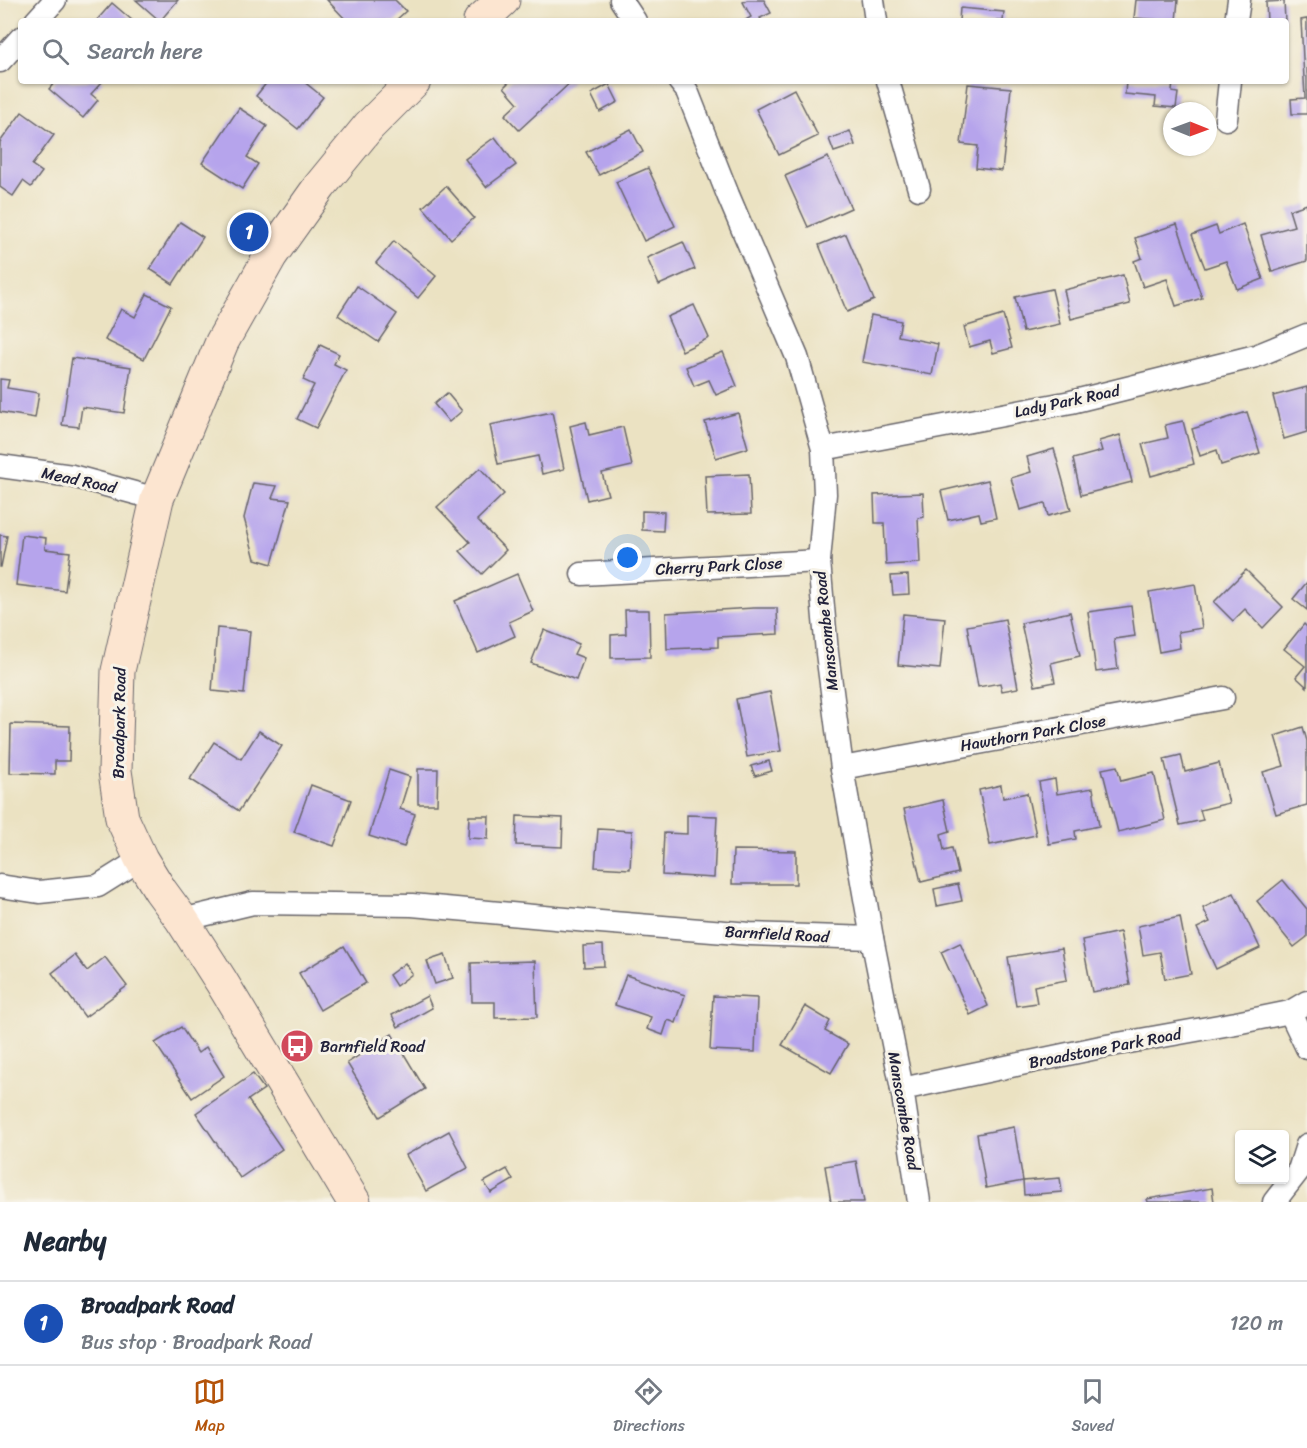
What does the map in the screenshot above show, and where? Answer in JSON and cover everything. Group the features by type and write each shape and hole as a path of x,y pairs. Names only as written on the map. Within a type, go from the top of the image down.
{"street":[{"path":"39,18 55,0"},
{"path":"483,18 503,0"},
{"path":"621,0 633,18"},
{"path":"873,0 876,18"},
{"path":"1236,18 1239,0"},
{"path":"0,61 18,41"},
{"name":"Broadpark Road","path":"354,1202 227,991 141,859 122,818 115,771 118,672 157,499 222,342 271,255 320,186 369,126 411,84"},
{"name":"Manscombe Road","path":"681,84 687,91 728,195 797,357 823,449 825,494 819,561 826,653 842,768 902,1089 920,1202"},
{"path":"889,84 919,189"},
{"path":"1226,119 1230,84"},
{"name":"Lady Park Road","path":"823,449 1071,402 1256,356 1307,335"},
{"name":"Mead Road","path":"0,466 72,476 157,499"},
{"name":"Cherry Park Close","path":"582,574 819,561"},
{"name":"Hawthorn Park Close","path":"842,768 1223,698"},
{"path":"0,886 39,892 98,886 141,859"},
{"name":"Barnfield Road","path":"182,920 253,903 412,905 750,934 872,938"},
{"path":"1299,1007 1307,1048"},
{"name":"Broadstone Park Road","path":"902,1089 1101,1047 1236,1023 1299,1007"},
{"path":"1274,1202 1299,1170 1307,1145"}],"building":[{"path":"136,0 178,0 163,18 157,18"},
{"path":"327,0 395,0 406,11 398,18 344,18"},
{"path":"764,0 771,13 760,18 749,18 751,17 743,2"},
{"path":"1136,0 1178,0 1176,18 1134,18"},
{"path":"1284,1 1285,18 1267,18 1266,2"},
{"path":"112,3 130,18 99,18"},
{"path":"960,8 1004,12 1003,18 959,18"},
{"path":"1307,19 1307,114 1292,114 1291,99 1305,98 1301,20"},
{"path":"53,84 100,84 91,94 98,100 83,118 49,89"},
{"path":"266,84 307,84 323,97 298,129 256,96"},
{"path":"507,84 569,84 519,130 505,115 518,103 504,87"},
{"path":"609,84 618,102 600,112 591,94"},
{"path":"968,84 1011,88 1002,171 976,168 978,146 961,144"},
{"path":"1126,84 1173,84 1172,92 1178,93 1177,102 1163,102 1163,107 1155,106 1156,97 1125,94"},
{"path":"794,89 818,136 779,155 756,109"},
{"path":"239,108 267,126 247,157 258,164 242,189 202,163"},
{"path":"22,112 54,135 32,165 42,172 31,187 23,181 13,196 0,187 0,142"},
{"path":"631,129 643,152 599,175 586,152"},
{"path":"850,131 855,145 834,152 829,139"},
{"path":"495,137 516,165 486,187 465,159"},
{"path":"828,157 851,208 808,227 785,176"},
{"path":"648,168 675,226 644,241 616,182"},
{"path":"446,186 474,218 451,239 423,207"},
{"path":"1307,204 1307,261 1272,272 1261,235 1294,226 1289,210"},
{"path":"180,222 203,237 173,284 150,269"},
{"path":"1177,224 1202,298 1176,306 1167,279 1143,287 1134,261 1142,258 1135,238"},
{"path":"1243,224 1263,279 1237,289 1226,261 1205,268 1192,235 1216,226 1219,234"},
{"path":"846,234 874,300 847,312 819,245"},
{"path":"394,241 436,276 418,298 376,263"},
{"path":"683,242 695,269 659,285 647,258"},
{"path":"1123,275 1130,304 1071,319 1064,290"},
{"path":"357,286 397,314 378,342 338,315"},
{"path":"1052,289 1060,324 1023,332 1015,297"},
{"path":"147,294 171,306 144,359 105,340 121,309 135,317"},
{"path":"694,305 709,338 682,351 667,317"},
{"path":"871,315 901,321 898,336 938,344 932,375 862,362"},
{"path":"1003,315 1012,348 993,353 990,341 969,347 964,327"},
{"path":"320,345 339,354 334,364 346,370 316,428 297,419 314,385 303,380"},
{"path":"723,352 737,386 716,395 709,380 694,386 686,367"},
{"path":"72,358 131,367 124,413 82,407 79,427 62,425"},
{"path":"0,379 9,380 7,388 39,393 35,418 0,412"},
{"path":"1307,387 1307,432 1284,439 1273,396"},
{"path":"447,393 462,411 449,422 434,404"},
{"path":"552,412 564,469 542,474 538,456 498,464 490,425"},
{"path":"1247,412 1260,453 1221,465 1217,450 1200,456 1192,429"},
{"path":"738,413 748,448 716,458 705,422"},
{"path":"1183,421 1194,464 1151,476 1142,444 1168,438 1165,425"},
{"path":"586,422 589,435 623,427 632,466 602,473 608,495 587,500 570,426"},
{"path":"1120,435 1132,482 1081,495 1073,459 1102,451 1099,441"},
{"path":"1054,449 1071,510 1048,516 1045,503 1020,510 1011,478 1031,472 1027,457"},
{"path":"480,468 504,494 477,520 506,550 482,574 460,551 470,542 437,507"},
{"path":"749,474 751,514 707,515 705,476"},
{"path":"988,480 996,518 981,521 979,513 948,520 941,491"},
{"path":"253,483 277,486 272,498 290,500 272,564 255,559 244,518"},
{"path":"923,493 924,517 918,518 920,563 886,565 884,523 875,523 874,495"},
{"path":"642,511 664,512 663,531 642,530"},
{"path":"0,535 7,536 1,567 0,567"},
{"path":"22,535 46,538 45,549 70,552 65,591 16,585"},
{"path":"1246,570 1283,607 1263,628 1245,609 1233,621 1214,602"},
{"path":"517,574 533,611 509,622 515,636 478,653 455,601"},
{"path":"908,575 909,594 893,595 891,576"},
{"path":"1307,582 1307,610 1293,599"},
{"path":"1195,584 1202,628 1178,632 1180,648 1159,652 1149,592"},
{"path":"1131,606 1135,636 1114,639 1118,669 1096,672 1088,612"},
{"path":"777,608 778,634 718,637 718,647 667,649 666,613"},
{"path":"625,610 649,610 650,657 611,658 611,635 626,634"},
{"path":"1070,612 1080,656 1051,663 1055,682 1035,686 1021,623"},
{"path":"903,614 945,618 940,669 898,665"},
{"path":"1005,619 1018,688 1002,691 1000,683 978,687 967,626"},
{"path":"1304,624 1307,627 1307,687 1296,677 1305,666 1284,649"},
{"path":"217,628 250,631 244,694 212,691"},
{"path":"544,630 579,644 574,654 584,658 576,680 531,663"},
{"path":"770,692 781,751 747,757 736,699"},
{"path":"11,724 70,726 69,761 55,761 55,774 10,773"},
{"path":"1303,727 1307,741 1307,805 1276,814 1263,772 1284,766 1275,736"},
{"path":"259,731 282,746 239,811 190,779 214,742 241,759"},
{"path":"1181,755 1185,772 1219,763 1229,803 1200,810 1203,820 1180,825 1164,759"},
{"path":"769,761 772,771 755,776 751,766"},
{"path":"1117,766 1121,781 1154,773 1165,820 1118,832 1102,769"},
{"path":"418,769 438,769 437,804 418,804"},
{"path":"389,770 410,777 400,809 415,814 404,847 369,836"},
{"path":"1055,779 1057,794 1093,788 1099,826 1075,831 1076,839 1049,844 1039,782"},
{"path":"311,785 351,800 334,846 294,832"},
{"path":"1001,785 1003,798 1027,793 1036,835 990,845 979,790"},
{"path":"943,800 950,831 941,834 944,850 952,848 958,873 921,882 904,809"},
{"path":"687,815 717,816 714,878 662,875 664,833 687,834"},
{"path":"469,816 489,816 488,839 468,838"},
{"path":"517,816 563,818 562,847 516,845"},
{"path":"598,829 632,831 630,869 595,867"},
{"path":"733,850 796,851 796,884 732,884"},
{"path":"1283,880 1307,909 1307,937 1294,947 1257,901"},
{"path":"958,884 962,901 937,906 934,889"},
{"path":"1234,893 1260,948 1216,969 1197,928 1210,922 1203,908"},
{"path":"1180,917 1191,974 1165,979 1160,952 1143,955 1138,926"},
{"path":"1120,932 1130,985 1092,992 1082,940"},
{"path":"960,943 988,1006 970,1015 941,952"},
{"path":"603,945 604,966 584,967 583,946"},
{"path":"344,946 366,983 320,1010 299,973"},
{"path":"1062,948 1067,980 1034,986 1037,1003 1016,1006 1008,957"},
{"path":"75,955 87,971 105,957 127,986 85,1017 52,973"},
{"path":"445,955 453,978 435,984 427,961"},
{"path":"535,961 537,1017 495,1018 495,1002 472,1002 471,963"},
{"path":"405,963 412,974 396,986 389,975"},
{"path":"626,975 685,995 676,1023 668,1020 663,1035 647,1029 651,1017 615,1005"},
{"path":"427,996 432,1008 398,1027 392,1015"},
{"path":"713,996 757,998 755,1052 710,1050"},
{"path":"805,1006 830,1021 825,1031 848,1044 831,1073 782,1045"},
{"path":"181,1027 198,1053 206,1047 224,1076 192,1098 155,1043"},
{"path":"392,1034 425,1089 380,1117 347,1063"},
{"path":"253,1074 264,1089 248,1100 282,1149 240,1178 196,1113"},
{"path":"1014,1127 1023,1181 986,1188 977,1134"},
{"path":"449,1131 468,1168 426,1191 406,1155"},
{"path":"856,1161 864,1202 831,1202 825,1166"},
{"path":"507,1169 513,1180 491,1193 484,1182"},
{"path":"1060,1178 1062,1192 1024,1195 1023,1181"},
{"path":"1212,1188 1214,1202 1148,1202 1147,1199"}],"place":[{"name":"Broadpark Road","path":"249,232"},
{"name":"Barnfield Road","path":"297,1046"}]}
